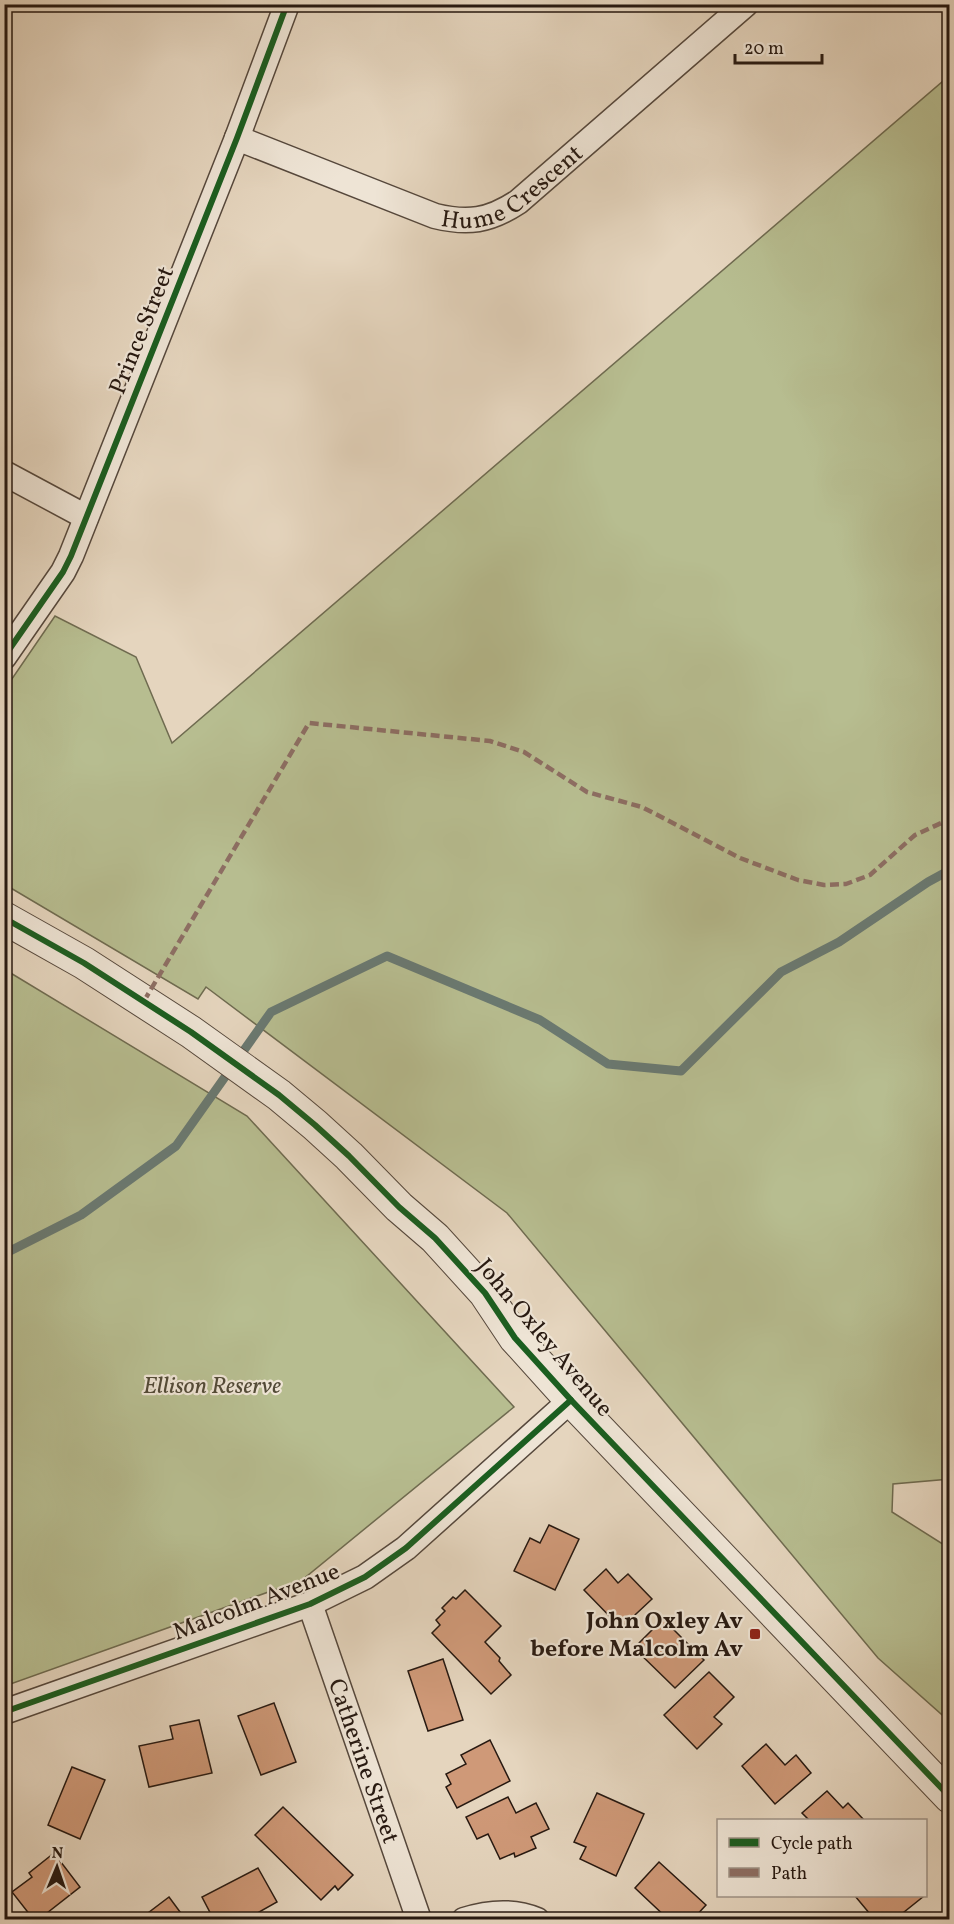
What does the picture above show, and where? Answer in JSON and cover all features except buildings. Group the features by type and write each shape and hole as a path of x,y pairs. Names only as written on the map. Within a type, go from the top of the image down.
{"street":[{"name":"Prince Street","path":"4,657 63,572 237,138 287,4"},
{"name":"Hume Crescent","path":"237,138 435,216 457,221 499,214 518,202 746,4"},
{"path":"4,473 86,517"},
{"name":"John Oxley Avenue","path":"4,918 84,963 191,1032 279,1095 341,1148 399,1207 435,1239 485,1293 515,1338 571,1400 950,1797"},
{"name":"Malcolm Avenue","path":"4,1712 310,1604 365,1576 406,1548 571,1400"},
{"name":"Catherine Street","path":"310,1604 419,1920"},
{"path":"465,1920 485,1913 526,1915 537,1920"}],"green space":[{"path":"949,76 950,1479 893,1484 892,1512 949,1548 949,1721 878,1658 507,1213 206,987 198,999 4,884 5,689 55,616 136,657 172,743"},
{"name":"Ellison Reserve","path":"4,969 247,1116 514,1407 302,1580 5,1686"}],"waterway":[{"path":"4,1254 81,1215 176,1146 271,1012 387,956 540,1020 608,1064 681,1071 781,972 839,942 928,882 950,870"}],"marked path":[{"path":"144,1001 309,723 490,741 524,752 587,792 642,807 740,858 798,880 824,885 846,884 870,875 915,835 950,819"}],"cycle path":[{"path":"4,657 63,572 71,556 237,138 287,4"},
{"path":"4,918 84,963 191,1032 279,1095 349,1156 399,1207 435,1238 485,1293 515,1338 571,1400 950,1797"},
{"path":"4,1712 310,1604 365,1577 406,1548 571,1400"}],"place":[{"name":"John Oxley Av before Malcolm Av","path":"755,1634"}]}
